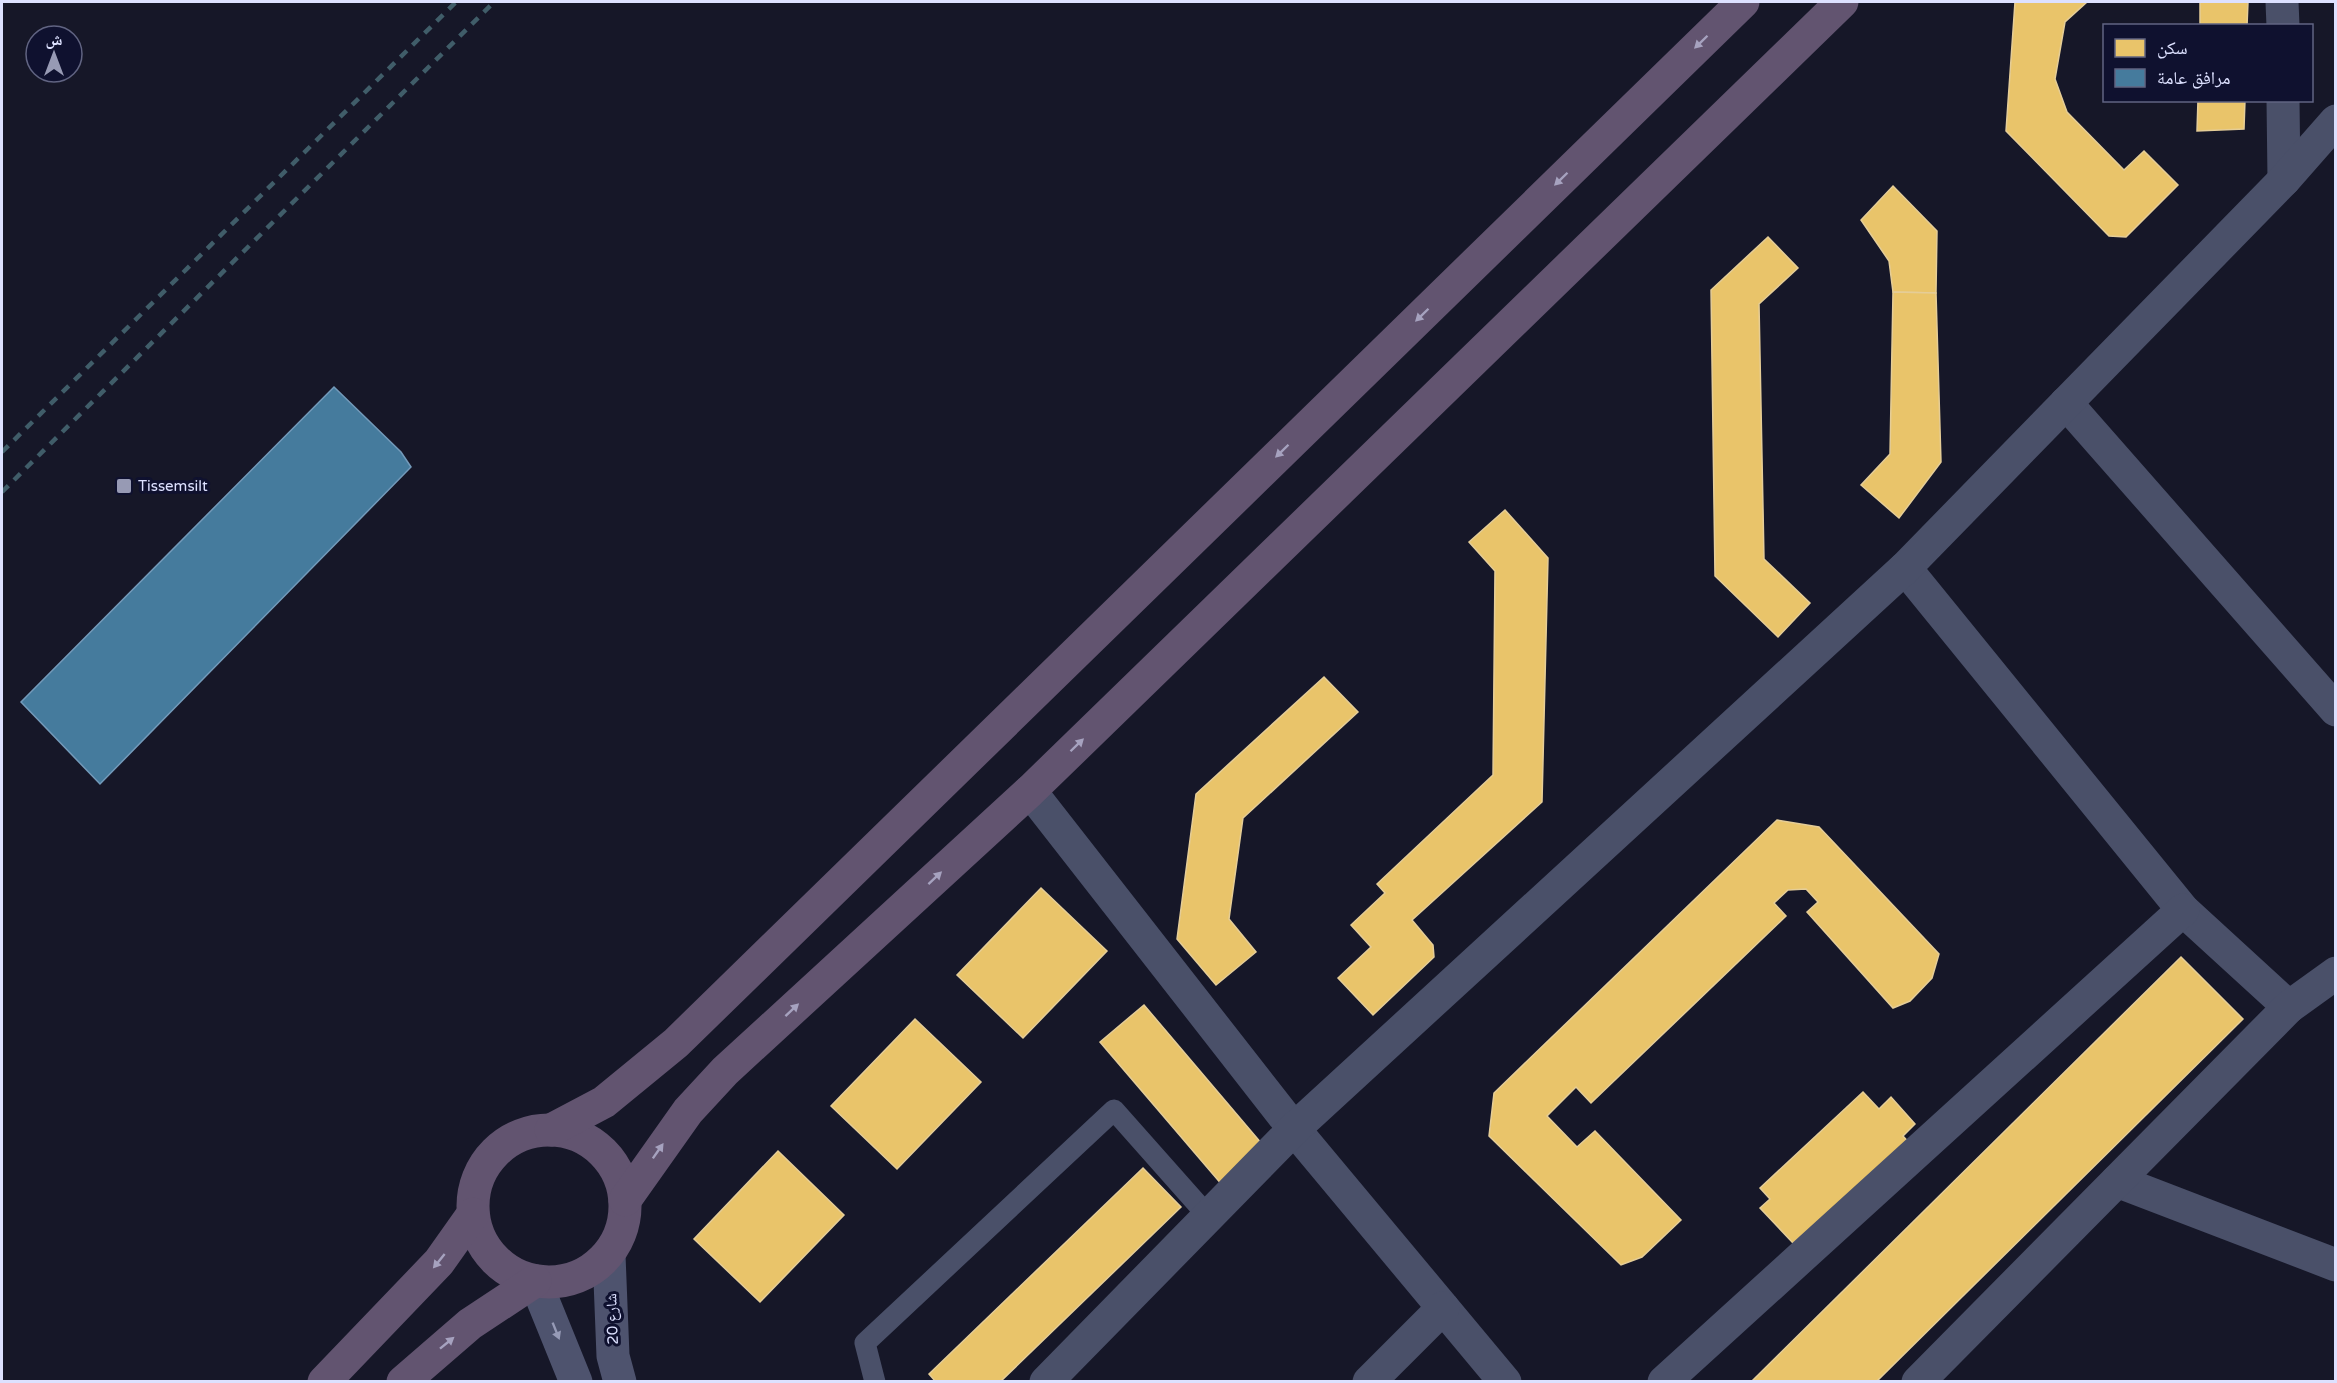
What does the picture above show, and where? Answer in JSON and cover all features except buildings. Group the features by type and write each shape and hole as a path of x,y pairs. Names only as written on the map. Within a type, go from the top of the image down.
{"highway":[{"path":"551,1130 604,1102 676,1043 1743,2"},
{"path":"625,1200 687,1111 725,1071 1030,791 1842,2"},
{"path":"543,1129 570,1132 594,1143 612,1162 624,1186 625,1200 621,1233 609,1255 591,1271 569,1281 545,1283 521,1278 500,1266 484,1247 474,1223 472,1197 480,1172 495,1151 518,1136 543,1129"},
{"path":"324,1382 439,1262 473,1214"},
{"path":"403,1382 470,1324 535,1281"}],"street":[{"path":"2282,2 2283,24"},
{"path":"2283,102 2284,180"},
{"path":"1046,1382 1294,1129 1905,568 2284,180 2336,121"},
{"path":"2066,403 2336,710"},
{"path":"1905,568 2183,910 2289,1007"},
{"path":"1030,791 1294,1129 1505,1382"},
{"path":"1664,1382 2183,910"},
{"path":"1918,1382 2289,1007 2336,973"},
{"path":"2117,1181 2336,1265"},
{"name":"شارع 20","path":"609,1255 613,1356 620,1382"},
{"path":"535,1281 576,1382"},
{"path":"1369,1382 1443,1308"}],"lane":[{"path":"875,1382 866,1343 1114,1110 1208,1216"}],"railway":[{"path":"2,452 456,2"},
{"path":"2,492 494,2"}],"place":[{"name":"Tissemsilt","path":"124,486"}]}
